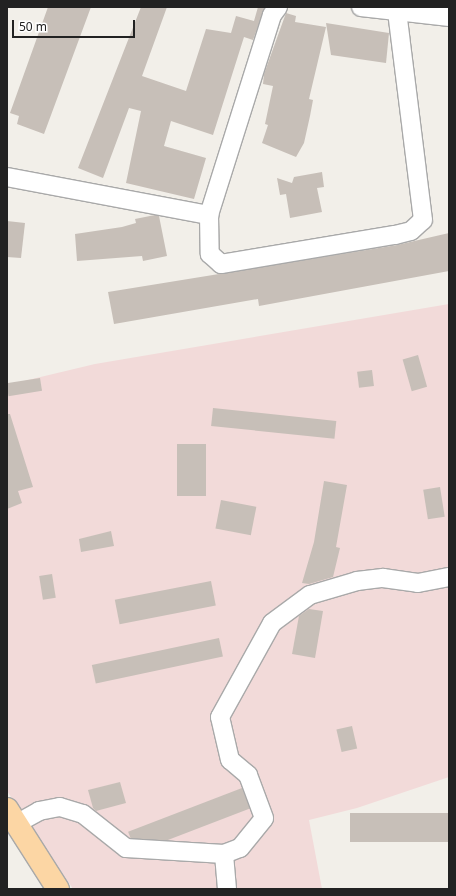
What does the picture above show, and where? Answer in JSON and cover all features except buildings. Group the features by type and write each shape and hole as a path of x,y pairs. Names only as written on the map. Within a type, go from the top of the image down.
{"main road":[{"path":"11,816 58,889"}],"street":[{"path":"278,7 272,15 209,215 210,254 221,264 395,235 411,231 423,220 397,11"},
{"path":"361,7 449,17"},
{"path":"7,177 209,215"},
{"path":"11,816 60,807 83,814 126,848 224,854 240,848 264,818 248,775 230,760 220,717 272,623 310,595 357,581 383,578 418,583 449,577"},
{"path":"224,854 227,889"}],"shaded area":[{"path":"449,304 449,777 357,808 309,820 322,889 73,889 7,791 7,385 95,364"}]}
